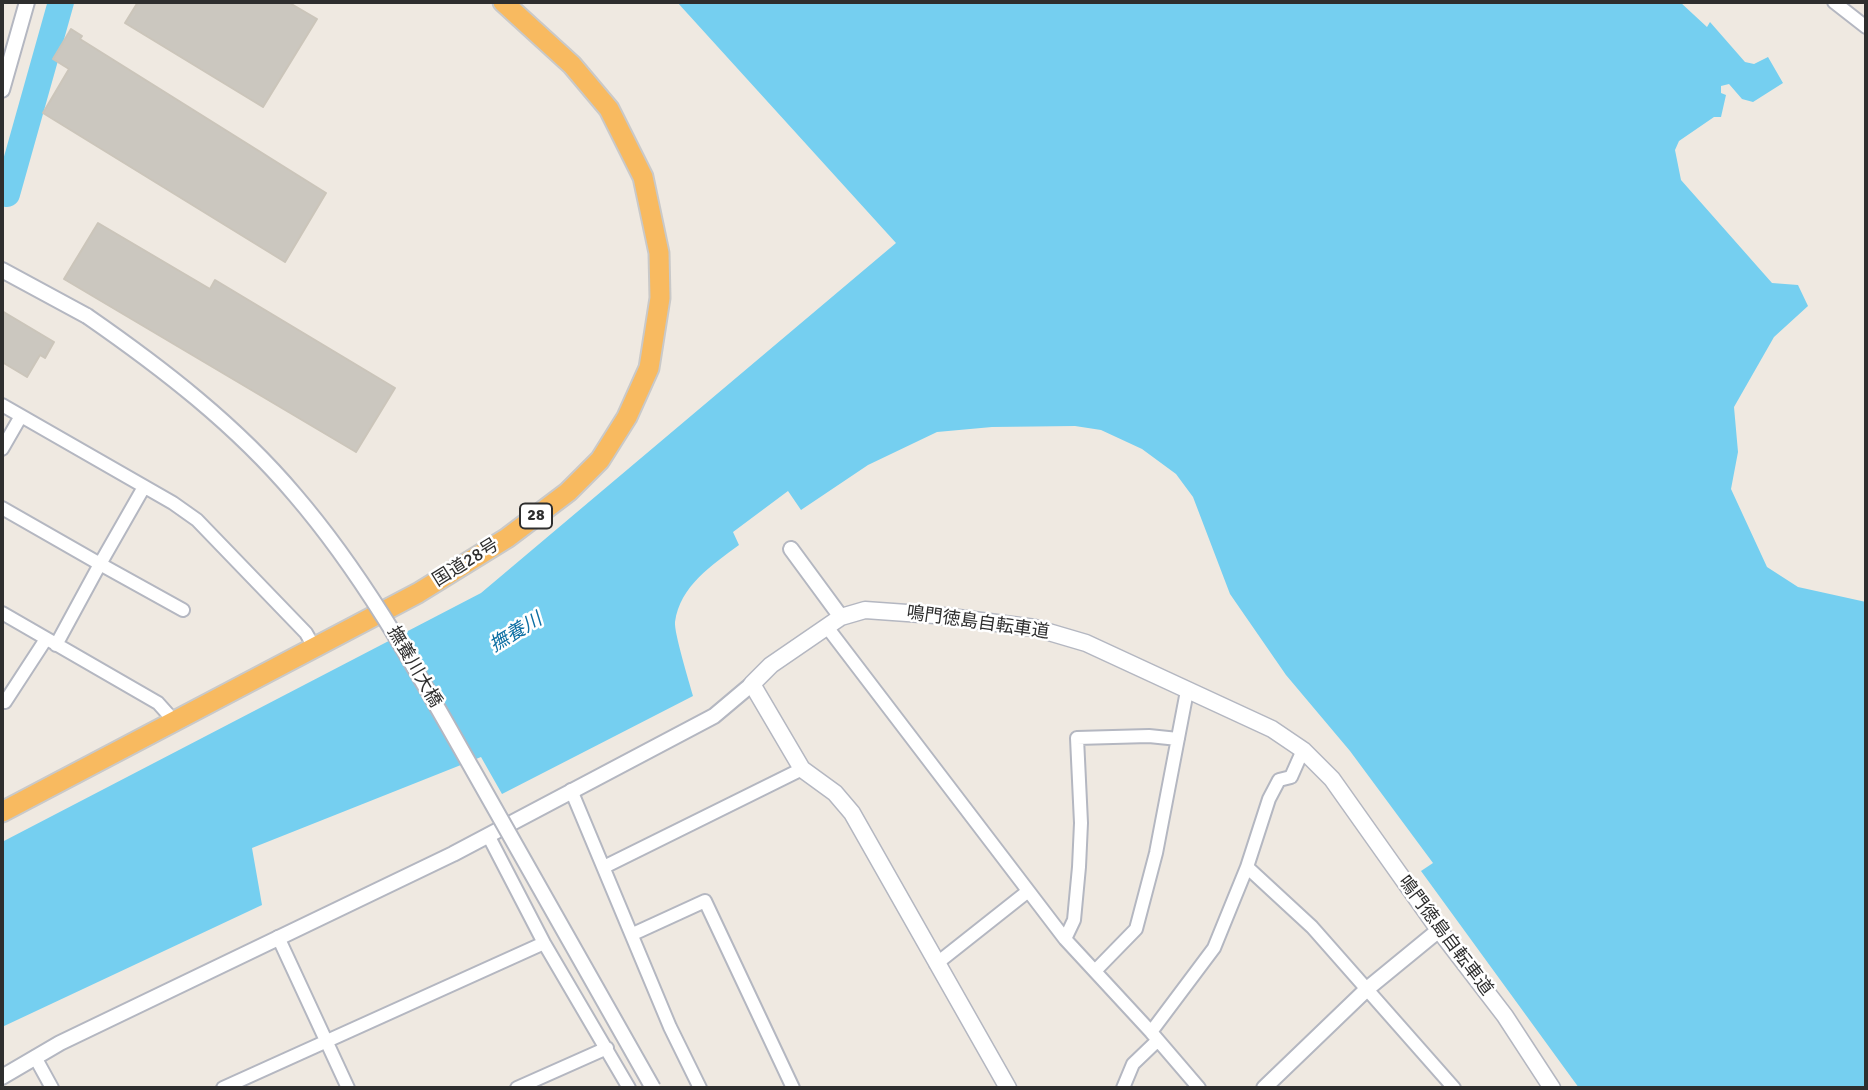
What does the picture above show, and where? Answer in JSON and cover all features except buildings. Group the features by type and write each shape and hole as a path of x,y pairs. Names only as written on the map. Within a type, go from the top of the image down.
{"highway":[{"name":"国道28号","path":"2,812 429,586 507,538 568,492 600,460 627,417 649,368 660,298 659,253 643,177 609,109 572,65 503,2"}],"main road":[{"name":"鳴門徳島自転車道","path":"752,684 771,666 841,617 865,610 959,617 1035,628 1086,643 1272,729 1303,750 1332,779 1439,930 1505,1016 1552,1088"},
{"path":"752,684 802,769 835,793 852,813 1008,1088"}],"street":[{"path":"2,90 27,2"},
{"path":"1834,2 1866,27"},
{"name":"撫養川大橋","path":"2,270 87,316 142,354 194,396 294,493 342,553 397,636 653,1088"},
{"path":"2,405 144,486 197,520 306,633 314,647"},
{"path":"2,449 21,416"},
{"path":"3,702 51,642 100,564 144,486"},
{"path":"2,508 183,610"},
{"path":"791,549 841,617"},
{"path":"2,613 158,703 175,722"},
{"path":"827,627 1027,892 1065,939 1199,1088"},
{"path":"2,1077 35,1056 453,854 714,716 752,684"},
{"path":"1095,971 1136,929 1156,853 1187,691"},
{"path":"1065,939 1074,920 1079,867 1081,823 1077,738 1149,736 1178,739"},
{"path":"1123,1088 1133,1064 1213,948 1247,867 1269,799 1279,780 1291,777 1303,750"},
{"path":"604,867 802,769"},
{"path":"571,790 670,1027 700,1088"},
{"path":"488,835 544,943 629,1088"},
{"path":"1247,867 1312,927 1454,1088"},
{"path":"936,964 1027,892"},
{"path":"633,934 705,901 793,1088"},
{"path":"1264,1088 1367,989 1439,930"},
{"path":"278,937 348,1088"},
{"path":"223,1088 544,943"},
{"path":"517,1088 607,1048"},
{"path":"35,1056 52,1088"}],"water":[{"name":"撫養川","path":"677,2 1680,2 1707,27 1710,22 1745,62 1754,64 1768,57 1783,83 1753,102 1742,99 1729,84 1721,86 1721,93 1726,95 1721,117 1714,117 1679,141 1675,150 1681,180 1772,283 1798,285 1808,306 1774,337 1734,407 1738,452 1731,489 1767,567 1798,587 1866,602 1866,1088 1579,1088 1421,871 1433,863 1350,751 1286,675 1230,594 1193,497 1176,474 1142,449 1101,430 1075,426 992,427 937,432 868,465 801,510 788,491 733,532 739,545 718,560 690,587 683,598 675,628 693,696 502,794 481,757 252,848 262,905 2,1027 2,842 481,593 896,243"}],"waterway":[{"path":"7,194 61,2"}]}
